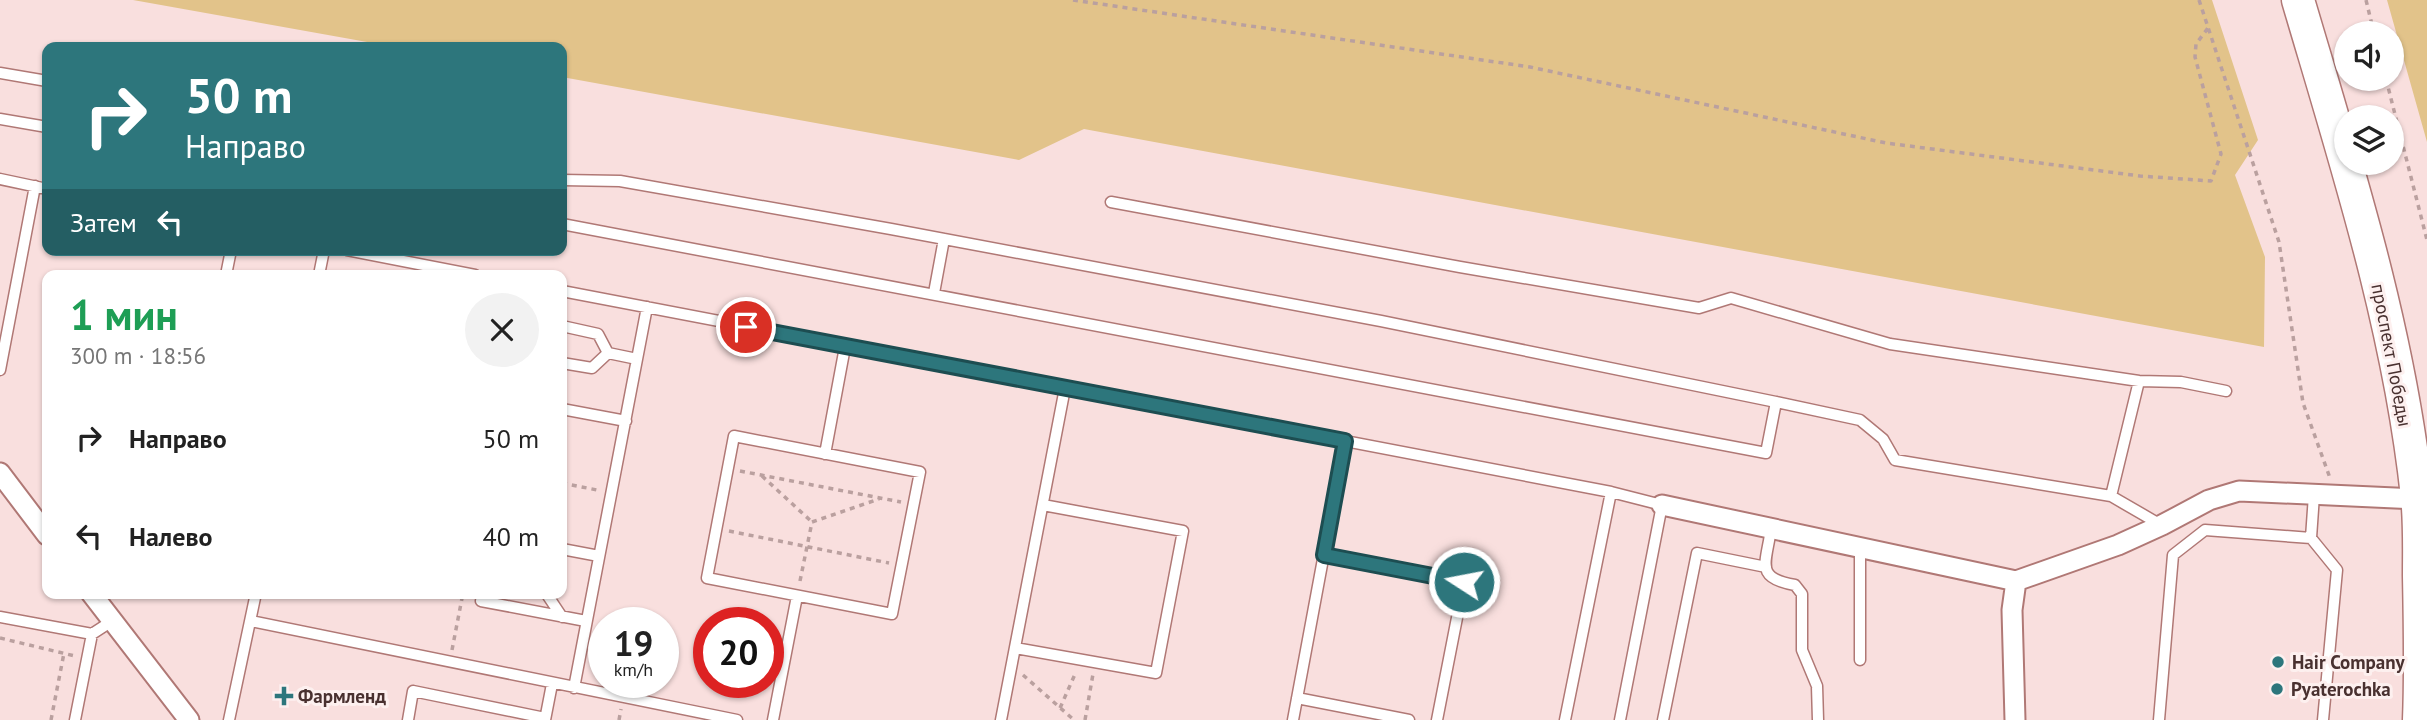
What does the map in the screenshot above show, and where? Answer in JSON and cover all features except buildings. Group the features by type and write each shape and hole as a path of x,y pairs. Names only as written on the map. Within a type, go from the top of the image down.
{"main road":[{"name":"проспект Победы","path":"2298,0 2374,262 2399,385 2417,499 2421,665 2419,720"}],"street":[{"path":"0,473 42,528"},
{"path":"1662,505 2016,581 2118,545 2209,500 2239,491 2417,499"},
{"path":"2015,720 2012,610 2016,581"},
{"path":"96,599 189,720"}],"lane":[{"path":"0,73 42,80"},
{"path":"0,119 42,126"},
{"path":"0,179 42,188"},
{"path":"567,180 620,181 944,239 1381,321 1860,420 1883,439 1895,460 2111,496 2162,525"},
{"path":"0,370 35,186"},
{"path":"1111,202 1699,308 1731,298 1890,344 2139,381 2181,382 2225,391"},
{"path":"567,225 1766,453 1776,402"},
{"path":"934,293 944,239"},
{"path":"378,256 449,270"},
{"path":"567,292 1611,492 1662,505 1620,720"},
{"path":"574,688 648,307"},
{"path":"567,328 598,334 608,353"},
{"path":"825,454 845,346"},
{"path":"608,353 638,359"},
{"path":"567,364 592,368 608,353"},
{"path":"2111,496 2139,381"},
{"path":"1002,720 1065,388"},
{"path":"567,410 625,421"},
{"path":"734,436 825,454 920,472 892,614 707,578 734,436"},
{"path":"1293,720 1345,441"},
{"path":"1565,720 1611,492"},
{"path":"2314,495 2311,538 2337,570 2323,720"},
{"path":"1015,648 1156,673 1183,531 1043,505"},
{"path":"1771,528 1766,567 1769,576 1775,581 1795,585 1802,594 1802,650 1817,685 1818,720"},
{"path":"2159,720 2174,555 2205,530 2311,538"},
{"path":"1860,546 1860,660"},
{"path":"567,550 600,556"},
{"path":"1663,720 1697,553 1766,567"},
{"path":"1324,555 1464,582 1437,720"},
{"path":"773,720 797,596"},
{"path":"229,720 255,599"},
{"path":"482,599 586,621"},
{"path":"550,599 562,617"},
{"path":"0,617 92,634 112,621"},
{"path":"251,621 737,720"},
{"path":"75,720 92,634"},
{"path":"408,720 413,691 545,719 552,684"},
{"path":"1297,698 1409,720"}],"path":[{"path":"1073,0 1530,67 1886,143 2140,176 2211,181 2221,153 2195,57 2196,44 2208,28"},
{"path":"2199,0 2279,242 2302,403 2336,497"},
{"path":"2366,0 2371,21"},
{"path":"2389,91 2427,240"},
{"path":"728,468 913,504"},
{"path":"761,475 812,522"},
{"path":"567,484 611,493"},
{"path":"812,522 881,498"},
{"path":"797,596 812,522"},
{"path":"716,529 902,565"},
{"path":"449,662 462,599"},
{"path":"0,638 64,653 51,720"},
{"path":"1060,708 1082,660"},
{"path":"1085,720 1095,662"},
{"path":"1012,666 1074,720"}],"shaded area":[{"path":"133,0 2212,0 2258,140 2235,175 2265,257 2264,347 1084,129 1019,160 567,78 567,42 367,42"},
{"path":"2387,0 2427,0 2427,142 2404,60 2404,21 2393,21"}],"place":[{"name":"Hair Company","path":"2278,662"},
{"name":"Pyaterochka","path":"2277,689"},
{"name":"Фармленд","path":"284,696"}],"route":[{"path":"746,327 1345,441 1324,555 1464,582"}]}
